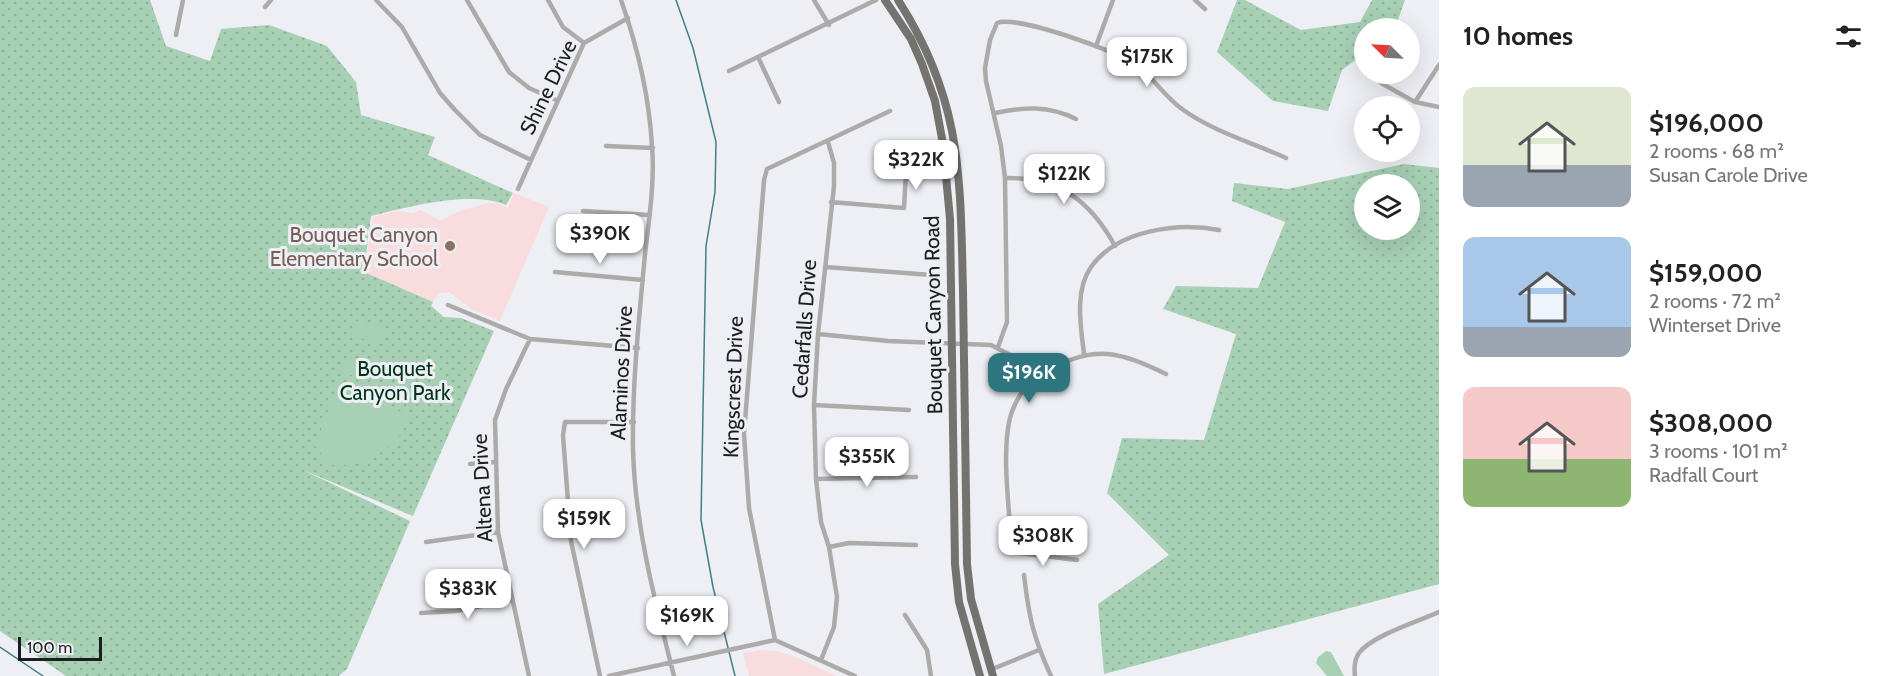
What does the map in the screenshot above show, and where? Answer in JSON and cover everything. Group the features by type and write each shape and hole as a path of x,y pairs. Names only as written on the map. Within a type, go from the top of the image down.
{"main road":[{"name":"Bouquet Canyon Road","path":"885,0 911,39 935,101 943,144 950,219 955,564 958,602 978,676"},
{"name":"Bouquet Canyon Road","path":"898,0 920,34 935,68 946,98 956,142 963,218 967,564 971,599 992,673"},
{"path":"978,676 992,673"}],"street":[{"path":"176,35 183,0"},
{"path":"265,8 271,0"},
{"path":"376,0 402,27 440,93 455,111 480,135 531,160"},
{"path":"467,0 509,72 529,88 556,100"},
{"path":"548,0 563,27 584,43"},
{"name":"Alaminos Drive","path":"621,0 643,71 652,148 650,215 643,280 634,422 636,494 641,532 674,676"},
{"path":"814,0 829,25"},
{"path":"729,71 829,25 876,0"},
{"path":"1096,46 1113,0"},
{"path":"1195,0 1205,9"},
{"name":"Shine Drive","path":"518,189 556,100 584,43 628,18"},
{"path":"998,347 1007,322 1005,178 985,68 987,50 997,23 1014,20 1096,46 1134,63 1159,84 1180,108 1286,158"},
{"path":"758,57 779,102"},
{"path":"1419,96 1439,64"},
{"path":"1383,84 1404,96"},
{"path":"1420,103 1439,107"},
{"path":"995,113 1023,108 1043,108 1076,119"},
{"path":"828,142 890,111"},
{"name":"Kingscrest Drive","path":"775,640 749,508 744,434 753,297 767,169 828,142"},
{"name":"Cedarfalls Drive","path":"821,660 834,627 837,597 829,547 821,522 816,479 814,405 818,334 834,163 828,142"},
{"path":"606,146 652,148"},
{"path":"831,202 903,208 906,172"},
{"path":"1005,178 1032,178 1088,205 1103,224 1115,246"},
{"path":"583,211 650,215"},
{"path":"1084,354 1080,313 1083,288 1090,268 1115,246 1142,235 1175,227 1196,225 1219,230"},
{"path":"825,267 932,275"},
{"path":"555,272 643,280"},
{"path":"448,305 530,339 638,348"},
{"path":"818,334 888,341 964,342 998,347 1022,361 1036,374"},
{"name":"Altena Drive","path":"529,676 498,532 495,420 506,389 530,339"},
{"path":"1077,560 1012,552 1007,450 1010,417 1036,374 1048,371 1062,361 1084,354 1106,353 1127,358 1166,374"},
{"path":"814,405 909,410"},
{"path":"600,676 571,541 564,466 565,422 634,422"},
{"path":"470,464 495,462"},
{"path":"816,479 916,477"},
{"path":"426,542 498,532"},
{"path":"829,547 849,543 915,545"},
{"path":"1024,575 1028,613 1039,650 1051,676"},
{"path":"421,614 456,611 511,600"},
{"path":"1355,676 1354,668 1360,652 1376,640 1439,612"},
{"path":"905,615 927,650 931,676"},
{"path":"609,676 737,646 775,640 855,676"},
{"path":"992,673 1039,650"}],"shaded area":[{"name":"Bouquet Canyon Elementary School","path":"514,193 549,207 500,321 471,309 449,292 439,293 433,302 364,272 373,217 397,211 413,213 420,210 441,221 457,212 488,203 497,203 508,208"},
{"path":"760,650 777,651 793,656 837,676 749,676 743,653"}],"green space":[{"name":"Bouquet Canyon Park","path":"0,0 150,0 166,46 210,61 221,29 269,25 327,46 356,82 361,115 435,137 428,155 513,193 506,205 475,199 439,201 371,216 364,272 433,302 431,306 444,317 461,318 494,331 413,516 303,470 410,521 347,669 338,676 66,676 0,631"},
{"path":"1237,0 1245,0 1301,30 1354,23 1354,61 1342,70 1328,111 1273,101 1217,52"},
{"path":"1372,0 1405,0 1399,18 1362,18"},
{"path":"1404,164 1439,168 1439,584 1104,674 1098,604 1169,555 1107,493 1122,438 1204,440 1236,334 1163,309 1176,286 1258,288 1285,222 1232,201 1234,183 1288,189 1354,175 1354,240 1420,240 1420,174 1358,174"},
{"path":"356,321 387,328 383,344 352,336"},
{"path":"346,359 369,365 366,379 343,373"},
{"path":"337,385 411,416 405,428 389,447 379,454 356,463 330,465 315,446"},
{"path":"1326,651 1331,652 1344,676 1327,676 1316,663 1318,657"}],"waterway":[{"path":"676,0 693,48 716,142 715,192 706,246 701,520 713,587 735,676"},
{"path":"0,647 43,676"}],"place":[{"name":"Bouquet Canyon Elementary School","path":"450,246"}]}
